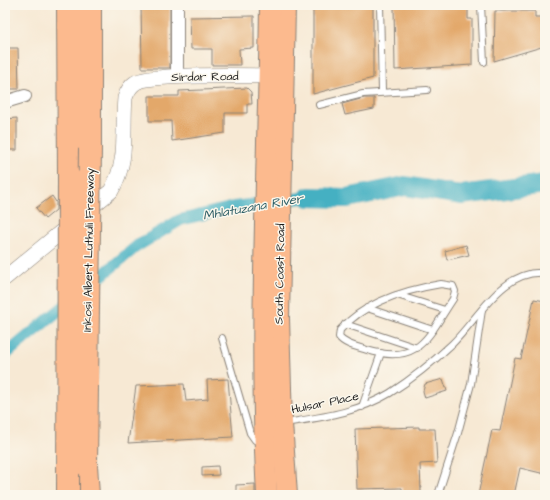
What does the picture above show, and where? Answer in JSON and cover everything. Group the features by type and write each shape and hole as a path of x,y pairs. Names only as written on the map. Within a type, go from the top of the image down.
{"highway":[{"name":"Inkosi Albert Luthuli Freeway","path":"68,5 68,495"},
{"name":"Inkosi Albert Luthuli Freeway","path":"88,495 86,465 90,149 90,5"},
{"name":"South Coast Road","path":"270,5 277,76"},
{"name":"South Coast Road","path":"267,495 271,428 271,318 277,76 285,5"},
{"name":"South Coast Road","path":"271,428 287,495"}],"street":[{"path":"177,5 177,77"},
{"name":"Sirdar Road","path":"5,278 111,191 119,177 123,163 125,98 129,89 135,82 146,79 177,77 277,76"},
{"path":"5,102 25,96"}],"lane":[{"path":"380,5 382,91"},
{"path":"481,5 484,62"},
{"path":"319,105 382,91 427,90"},
{"name":"Hulsar Place","path":"271,428 362,407 389,393 437,358 454,342 502,288 518,276 527,273 545,273"},
{"path":"448,284 454,288 455,293 433,330 417,348 396,355 380,353 341,340 338,334 345,324 367,308 397,295 430,286 448,284"},
{"path":"397,295 445,310"},
{"path":"367,308 433,330"},
{"path":"438,495 458,433 470,384 482,310"},
{"path":"345,324 417,348"},
{"path":"222,338 250,434 255,440 271,428"},
{"path":"362,407 380,353"}],"building":[{"path":"141,5 170,5 170,68 142,68"},
{"path":"313,5 373,5 373,78 313,94"},
{"path":"394,5 468,5 468,19 472,19 472,65 395,70"},
{"path":"495,11 535,11 535,17 545,17 545,46 494,61"},
{"path":"254,16 254,48 239,49 240,65 212,65 212,49 191,49 190,17"},
{"path":"5,48 18,48 19,89 5,89"},
{"path":"247,88 251,92 252,104 247,104 247,113 225,113 225,133 172,141 171,121 149,121 149,96 179,96 179,91"},
{"path":"364,98 374,98 374,109 345,115 342,104"},
{"path":"17,118 17,150 5,150 5,119"},
{"path":"52,196 56,202 56,210 45,219 36,208"},
{"path":"466,245 469,255 447,260 445,251"},
{"path":"534,299 545,301 545,474 520,468 514,495 478,495 492,430 500,431 515,358 521,359"},
{"path":"228,379 233,437 128,443 136,386 184,384 186,401 208,399 207,380"},
{"path":"443,379 447,391 425,398 423,391 425,384"},
{"path":"419,427 419,429 435,429 437,463 420,464 421,493 402,493 402,488 357,489 355,429"},
{"path":"218,466 219,475 202,476 202,467"},
{"path":"255,484 255,495 236,495 236,485"}],"waterway":[{"name":"Mhlatuzana River","path":"309,197 347,198 405,186 461,195 545,184"},
{"name":"Mhlatuzana River","path":"87,288 137,246 180,220 234,207 309,197"},
{"name":"Mhlatuzana River","path":"5,355 69,302"}]}
